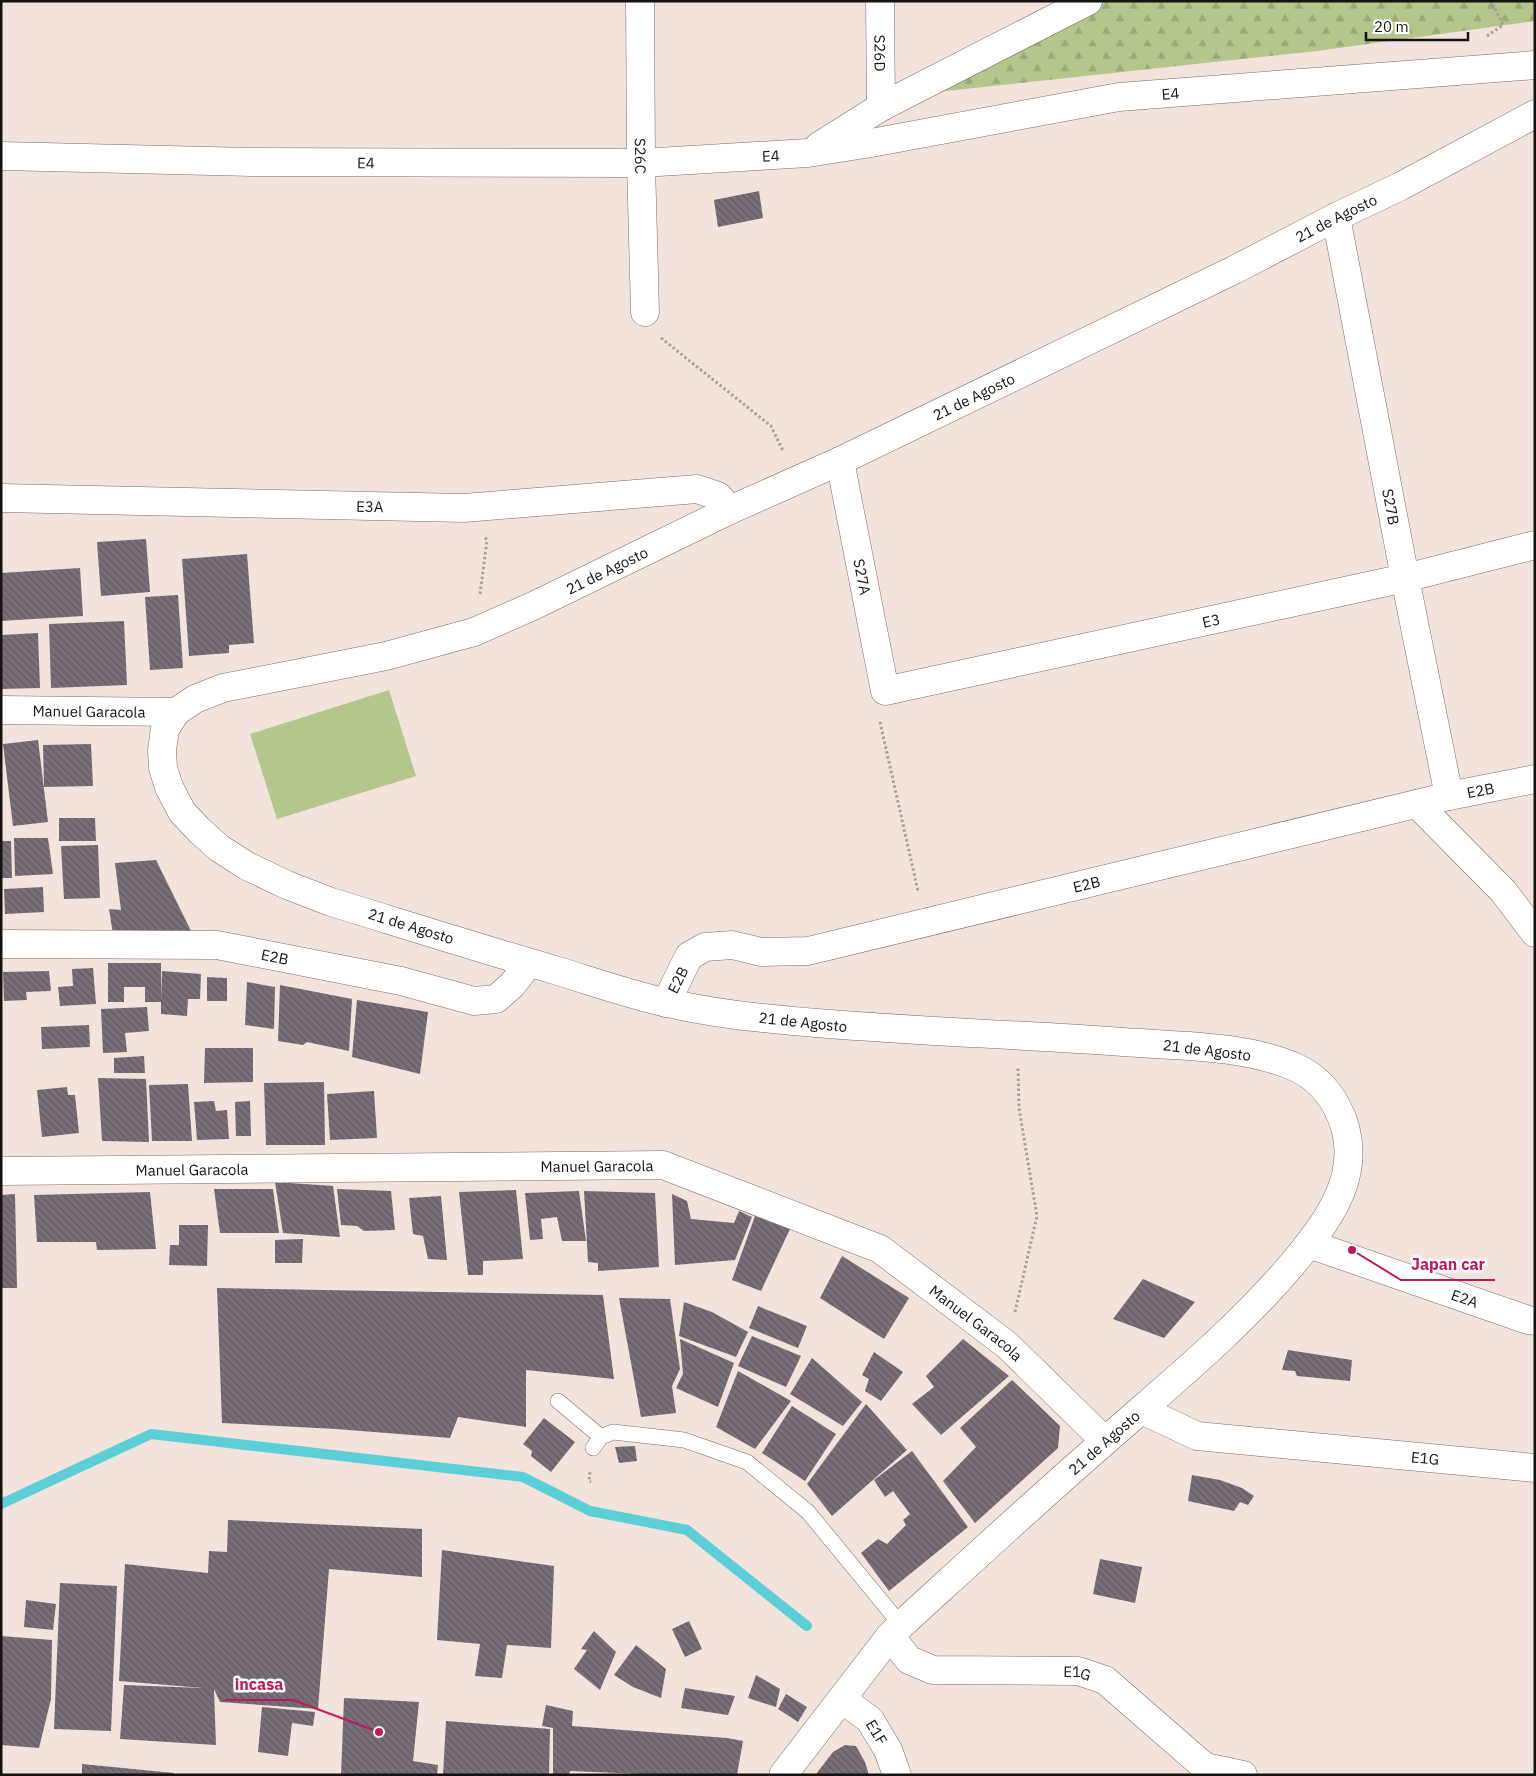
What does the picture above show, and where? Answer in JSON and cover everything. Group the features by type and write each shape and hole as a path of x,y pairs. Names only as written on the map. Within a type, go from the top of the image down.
{"street":[{"name":"S26C","path":"640,1 641,164 645,312"},
{"name":"S26D","path":"880,1 881,107"},
{"path":"808,153 881,107 1088,1"},
{"name":"E4","path":"1,156 252,162 641,164 808,153 1119,97 1535,65"},
{"name":"21 de Agosto","path":"783,1775 895,1630 1218,1342 1272,1288 1309,1244 1330,1215 1348,1165 1349,1144 1335,1101 1314,1078 1300,1069 1256,1056 1218,1049 1018,1034 865,1028 758,1018 666,1003 331,902 247,866 219,848 199,830 182,812 169,788 163,768 162,750 165,729 176,712 195,699 223,688 386,656 474,632 533,606 730,510 840,461 1234,270 1336,216 1401,186 1535,114"},
{"name":"S27B","path":"1336,216 1449,796"},
{"name":"S27A","path":"840,461 881,702"},
{"name":"E3A","path":"1,498 464,508 697,490 718,496 730,510"},
{"name":"E3","path":"881,702 1405,578 1535,545"},
{"name":"Manuel Garacola","path":"1,710 176,712"},
{"name":"E2B","path":"666,1003 690,956 706,947 732,945 761,952 808,952 1449,796 1535,778"},
{"path":"1416,804 1503,891 1535,934"},
{"name":"E2B","path":"1,944 217,945 400,981 474,1002 496,999 512,985 529,962"},
{"name":"Manuel Garacola","path":"1,1171 663,1165 880,1249 1007,1345 1105,1441"},
{"name":"E2A","path":"1309,1244 1535,1321"},
{"name":"E1G","path":"1142,1410 1198,1436 1535,1468"},
{"name":"E1G","path":"895,1630 909,1660 933,1670 1078,1670 1105,1680 1205,1767 1242,1775"},
{"name":"E1F","path":"842,1699 870,1720 888,1750 897,1775"}],"lane":[{"path":"558,1401 597,1442 613,1432 684,1440 748,1462 808,1512 895,1630"}],"path":[{"path":"645,312 662,340 771,426 798,481"},
{"path":"464,508 487,540 474,632"},
{"path":"881,702 919,897"},
{"path":"1007,1345 1037,1216 1019,1108 1018,1034"}],"green space":[{"path":"1070,1 1535,1 1535,21 1317,51 892,97"},
{"path":"389,690 416,776 277,819 250,734"}],"building":[{"path":"759,191 763,218 718,227 714,200"},
{"path":"146,539 150,592 101,596 97,542"},
{"path":"247,554 254,643 229,645 229,653 189,656 182,559"},
{"path":"80,568 83,616 1,621 1,573"},
{"path":"178,595 183,668 150,670 145,597"},
{"path":"124,621 127,685 51,688 49,624"},
{"path":"38,633 40,688 1,689 1,635"},
{"path":"38,740 48,822 13,826 3,744"},
{"path":"91,744 93,786 44,787 43,745"},
{"path":"59,818 95,818 96,841 59,841"},
{"path":"14,838 48,838 53,874 15,876"},
{"path":"1,841 11,841 12,878 1,878"},
{"path":"98,845 100,898 64,899 61,846"},
{"path":"156,860 194,937 113,934 109,909 121,910 115,863"},
{"path":"43,887 44,912 5,914 4,889"},
{"path":"108,963 161,963 161,1000 162,971 201,974 200,999 188,999 187,1016 161,1014 161,1002 145,1002 145,987 124,987 124,1002 108,1002"},
{"path":"93,968 96,1004 60,1006 58,987 73,986 72,969"},
{"path":"49,971 51,991 26,992 27,1000 4,1001 3,972"},
{"path":"207,977 227,978 227,1001 207,1001"},
{"path":"247,982 275,987 274,1029 245,1025"},
{"path":"280,985 352,999 349,1051 307,1042 303,1045 278,1041"},
{"path":"357,1000 428,1012 420,1074 352,1057"},
{"path":"147,1007 149,1031 125,1033 127,1052 103,1053 101,1009"},
{"path":"89,1025 90,1047 42,1049 41,1027"},
{"path":"205,1048 253,1048 253,1082 204,1083"},
{"path":"144,1056 145,1073 114,1073 114,1058"},
{"path":"98,1078 146,1079 149,1142 102,1141"},
{"path":"324,1082 325,1145 266,1145 264,1083"},
{"path":"188,1084 192,1141 152,1141 149,1085"},
{"path":"67,1087 68,1095 75,1095 79,1133 42,1137 37,1090"},
{"path":"374,1091 377,1138 330,1140 327,1094"},
{"path":"214,1101 216,1111 227,1110 229,1139 197,1140 194,1102"},
{"path":"250,1101 251,1136 236,1136 235,1102"},
{"path":"275,1182 333,1186 340,1237 283,1233"},
{"path":"214,1189 273,1189 279,1233 220,1233"},
{"path":"337,1189 391,1191 395,1230 364,1231 357,1226 341,1225"},
{"path":"516,1190 523,1259 483,1261 483,1275 468,1275 459,1192"},
{"path":"579,1191 586,1241 562,1241 557,1217 541,1219 543,1239 530,1240 525,1193"},
{"path":"584,1191 655,1193 659,1267 598,1271 598,1263 588,1262"},
{"path":"150,1192 156,1249 97,1250 96,1242 37,1242 34,1195"},
{"path":"15,1194 17,1288 1,1288 1,1195"},
{"path":"672,1194 687,1201 691,1219 734,1223 739,1211 752,1217 735,1260 675,1265"},
{"path":"441,1196 447,1260 428,1259 423,1236 413,1234 409,1198"},
{"path":"755,1216 790,1229 761,1291 732,1280"},
{"path":"179,1225 208,1225 207,1266 169,1265 170,1245 179,1245"},
{"path":"303,1239 302,1263 275,1263 275,1240"},
{"path":"842,1256 909,1298 884,1339 820,1298"},
{"path":"1143,1279 1195,1302 1164,1338 1113,1319"},
{"path":"217,1288 603,1295 614,1379 526,1370 526,1427 458,1417 450,1438 222,1423"},
{"path":"619,1298 670,1299 680,1369 672,1386 676,1413 641,1417"},
{"path":"684,1302 712,1312 748,1332 736,1357 679,1336"},
{"path":"758,1306 807,1326 798,1348 749,1328"},
{"path":"752,1336 801,1356 786,1387 738,1366"},
{"path":"680,1339 734,1363 718,1407 676,1388 683,1374"},
{"path":"963,1339 1009,1376 941,1435 912,1404 934,1387 926,1376"},
{"path":"1288,1350 1352,1360 1350,1381 1297,1376 1295,1371 1282,1370"},
{"path":"874,1352 903,1372 881,1401 865,1391 869,1379 862,1375"},
{"path":"812,1358 862,1402 843,1426 790,1394"},
{"path":"738,1371 791,1401 755,1449 716,1427"},
{"path":"1012,1380 1060,1426 1058,1448 975,1523 943,1481 976,1447 960,1428"},
{"path":"866,1404 907,1450 832,1516 807,1484"},
{"path":"792,1406 836,1434 805,1481 762,1453"},
{"path":"544,1418 575,1442 551,1472 531,1456 532,1451 523,1444"},
{"path":"635,1446 637,1461 619,1463 615,1447"},
{"path":"912,1451 968,1527 889,1591 861,1553 878,1539 887,1544 906,1525 903,1520 910,1514 893,1491 885,1497 874,1480"},
{"path":"1192,1475 1220,1480 1242,1488 1254,1496 1248,1505 1240,1502 1234,1511 1188,1501"},
{"path":"228,1520 422,1529 422,1577 329,1569 318,1709 220,1702 214,1689 216,1745 120,1739 124,1685 203,1688 119,1681 125,1564 208,1573 209,1551 227,1552"},
{"path":"442,1550 554,1566 551,1648 507,1645 502,1678 475,1676 480,1644 437,1640"},
{"path":"1100,1559 1142,1567 1135,1603 1093,1594"},
{"path":"60,1583 117,1586 111,1731 54,1729"},
{"path":"26,1600 56,1604 53,1630 24,1627"},
{"path":"689,1621 702,1649 685,1657 672,1629"},
{"path":"594,1631 616,1652 600,1690 574,1669 587,1650 581,1649"},
{"path":"1,1636 52,1640 51,1699 39,1748 1,1745"},
{"path":"636,1645 666,1669 661,1698 633,1687 614,1675"},
{"path":"756,1675 780,1689 776,1707 748,1698"},
{"path":"685,1688 735,1696 728,1715 681,1708"},
{"path":"786,1694 807,1707 798,1722 778,1709"},
{"path":"344,1698 419,1702 413,1761 438,1765 437,1775 341,1775"},
{"path":"546,1705 573,1711 572,1726 727,1738 743,1741 737,1775 664,1775 570,1771 569,1775 553,1775 553,1728 542,1726"},
{"path":"262,1707 315,1712 313,1726 292,1723 288,1756 258,1752"},
{"path":"446,1721 550,1729 549,1775 443,1775"},
{"path":"845,1745 856,1746 865,1762 869,1775 816,1774 833,1752"},
{"path":"82,1764 174,1773 174,1775 82,1775"}],"waterway":[{"path":"1,1504 151,1434 523,1477 590,1511 687,1530 807,1626"}],"place":[{"name":"Japan car","path":"1352,1250"},
{"name":"incasa","path":"379,1732"}]}
